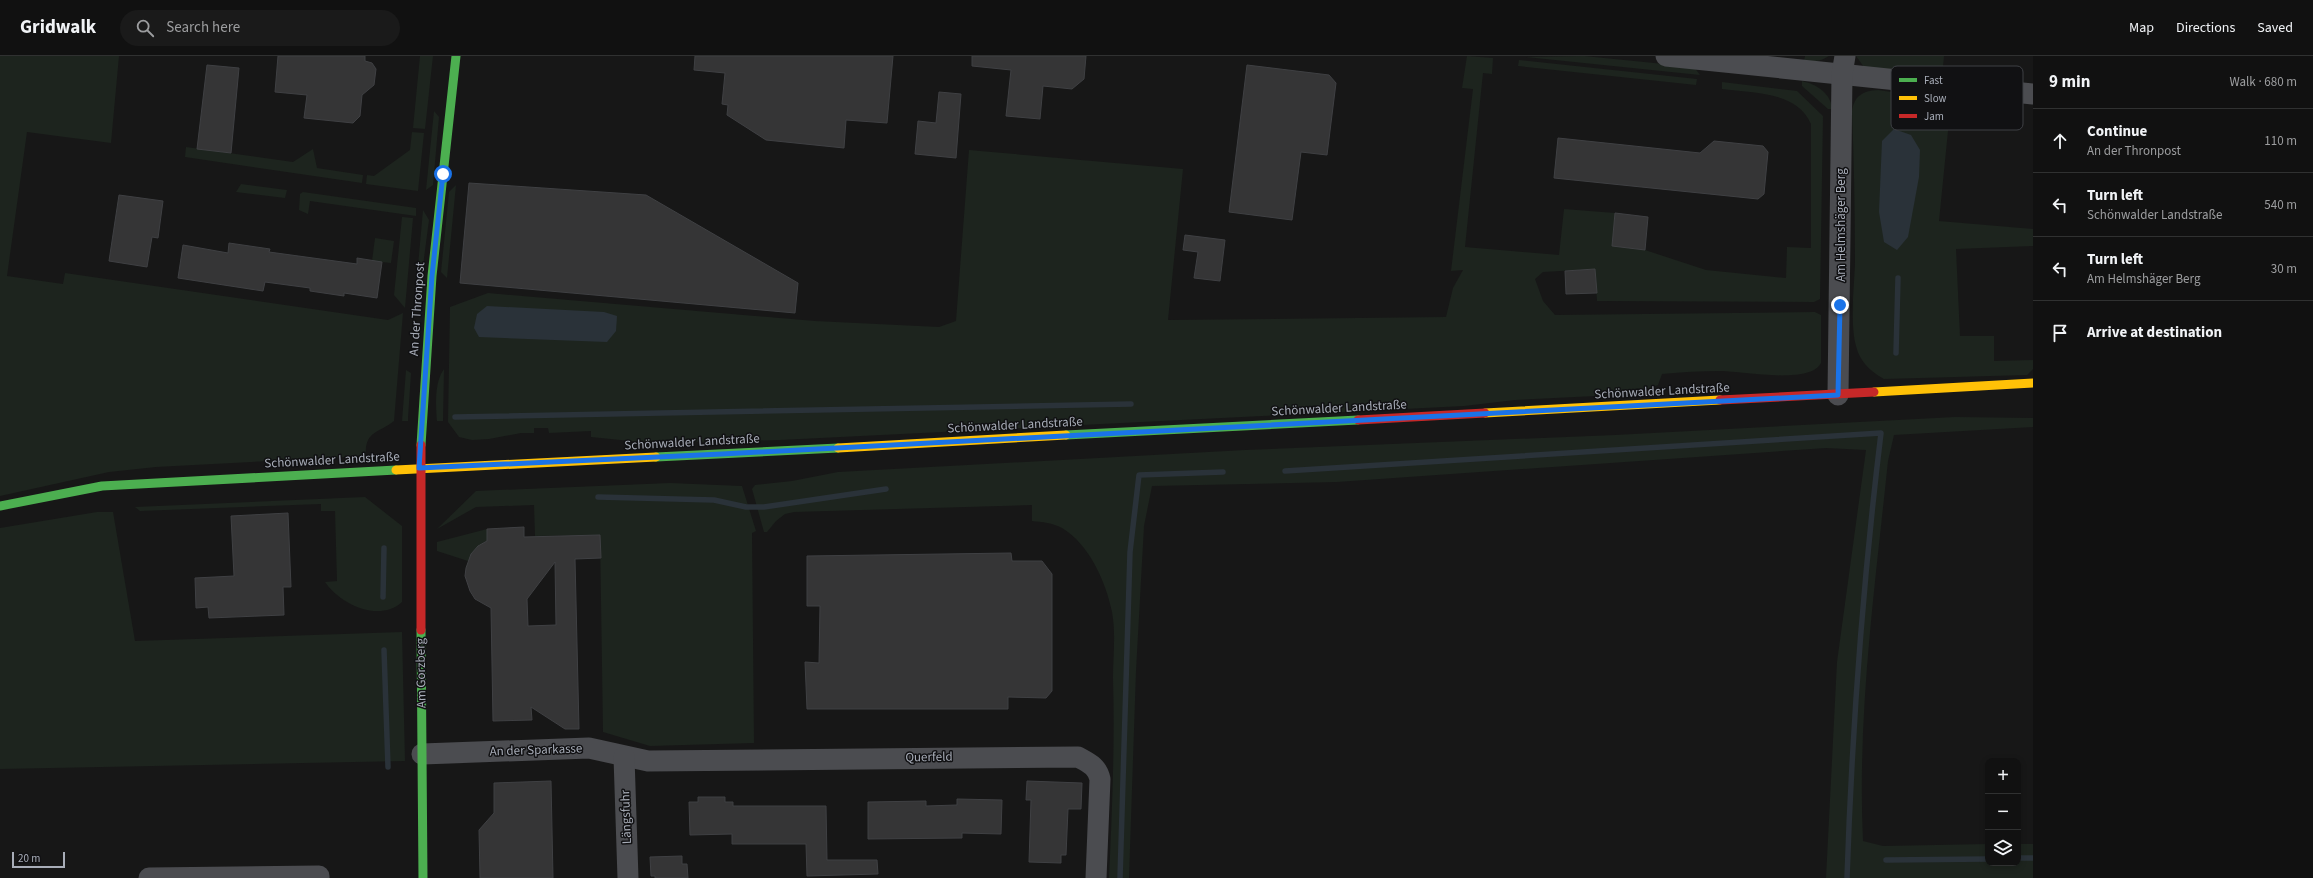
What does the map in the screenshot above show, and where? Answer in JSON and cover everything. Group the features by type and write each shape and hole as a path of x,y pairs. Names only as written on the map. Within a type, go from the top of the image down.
{"main road":[{"name":"An der Thronpost","path":"419,468 432,276 456,56"},
{"name":"Schönwalder Landstraße","path":"0,506 102,486 419,468 722,454 1838,395 2033,383"},
{"name":"Am Gorzberg","path":"419,468 423,878"}],"street":[{"path":"1666,56 1843,65 1891,72"},
{"name":"Am Helmshäger Berg","path":"1838,395 1843,65"},
{"path":"2023,92 2033,94"},
{"name":"An der Sparkasse","path":"422,754 590,748 648,761"},
{"name":"Längsfuhr","path":"624,756 628,878"},
{"name":"Querfeld","path":"648,761 1078,757 1094,765 1100,779 1096,878"},
{"path":"149,878 319,876 319,878"}],"shaded area":[{"path":"0,56 119,56 111,143 27,132 7,276 63,284 65,273 388,320 403,313 394,421 370,437 367,442 366,456 156,467 109,472 0,496"},
{"path":"420,56 433,56 425,129 413,128"},
{"path":"1467,56 1493,58 1492,74 1483,73 1465,247 1559,255 1564,209 1615,213 1612,246 1645,250 1706,270 1786,278 1787,247 1811,248 1811,124 1804,113 1785,99 1760,93 1722,89 1722,82 1797,91 1823,116 1820,299 1814,302 1597,301 1595,269 1543,272 1535,279 1543,301 1555,315 1815,312 1821,315 1821,363 1814,370 1804,374 1790,375 1721,371 1662,374 1658,385 1636,394 1515,400 1464,406 780,440 650,443 591,437 591,431 549,433 548,428 534,428 534,433 521,433 489,439 472,440 459,437 448,422 450,307 488,293 815,321 939,327 956,321 969,150 1183,169 1168,320 1446,317 1453,288 1463,270 1451,271 1473,89 1462,88"},
{"path":"1584,56 1694,67 1700,75 1526,57"},
{"path":"1805,56 1829,56 1820,60 1804,61"},
{"path":"1856,56 1944,56 1943,66 1891,66 1891,71 1864,67"},
{"path":"1519,60 1697,79 1696,85 1518,66"},
{"path":"1802,81 1812,84 1822,90 1829,98 1832,109 1828,109 1802,86"},
{"path":"1878,90 1891,92 1891,130 1948,130 1939,221 2033,229 2033,246 1956,249 1960,336 1994,336 1994,361 2033,360 2033,369 2027,375 1884,379 1874,373 1860,357 1856,346 1853,327 1855,245 1852,112 1857,98 1863,93"},
{"path":"434,111 439,117 433,185 426,190"},
{"path":"1893,130 1897,130 1911,135 1920,150 1919,177 1908,237 1897,250 1884,242 1879,212 1882,141"},
{"path":"412,132 424,133 418,191 366,184 367,175 374,176 410,150"},
{"path":"186,147 293,162 313,149 317,168 363,175 362,183 185,157"},
{"path":"241,184 287,190 285,198 236,192"},
{"path":"456,185 447,278 441,272 449,192"},
{"path":"303,192 416,208 416,216 310,201 308,214 299,210 300,194"},
{"path":"423,210 429,220 421,281 416,288"},
{"path":"402,217 413,218 405,308 394,295"},
{"path":"375,238 394,241 391,263 372,261"},
{"path":"487,306 604,312 617,316 616,331 607,342 479,337 474,328 477,314"},
{"path":"444,369 443,421 437,421 437,387"},
{"path":"406,370 411,373 408,421 402,421"},
{"path":"1955,417 2033,418 2033,427 1894,435 1888,461 1868,651 1862,793 1863,841 1883,846 1985,844 1985,866 2021,866 2021,844 2033,844 2033,878 1826,878 1837,662 1866,450 1826,448 1337,482 1152,486 1144,526 1136,671 1129,878 1109,878 1114,703 1114,637 1112,612 1101,576 1088,554 1072,535 1059,526 1032,521 1032,505 794,512 785,514 776,521 767,532 764,532 752,489 755,485 792,481 838,472 1245,450 1615,435"},
{"path":"670,483 742,486 756,531 752,533 754,743 650,746 603,732 600,535 535,536 534,505 476,507 437,529 476,491"},
{"path":"365,497 402,526 402,602 393,608 382,611 371,611 350,604 332,590 325,582 337,581 335,511 321,511 321,504 140,511 135,507"},
{"path":"97,512 113,512 135,641 402,632 405,761 0,769 0,528"},
{"path":"487,529 487,541 478,546 468,561 437,551 437,542"}],"building":[{"path":"278,56 365,56 365,61 372,63 376,69 374,85 362,95 360,116 353,123 304,118 307,95 275,92"},
{"path":"695,56 893,56 887,123 846,120 844,148 766,140 727,115 728,105 722,104 725,73 694,70"},
{"path":"972,56 1086,56 1084,79 1072,89 1043,86 1040,119 1006,116 1011,70 972,66"},
{"path":"207,65 239,68 231,153 197,149"},
{"path":"1247,65 1329,75 1336,83 1327,155 1301,152 1292,220 1229,212"},
{"path":"939,92 961,94 956,158 915,154 918,121 936,123"},
{"path":"1558,138 1700,153 1714,141 1763,146 1768,152 1764,194 1758,199 1554,178"},
{"path":"469,183 646,195 798,283 795,313 460,283"},
{"path":"119,195 163,201 158,238 152,237 147,267 109,261"},
{"path":"1615,213 1648,217 1645,250 1612,246"},
{"path":"1185,235 1225,240 1220,281 1194,278 1198,252 1183,250"},
{"path":"229,243 270,249 269,252 357,264 357,258 382,262 377,298 344,293 344,296 310,291 310,288 265,282 263,291 178,278 183,245 228,253"},
{"path":"1595,269 1597,293 1566,294 1565,271"},
{"path":"288,513 291,587 283,587 284,615 209,618 208,607 196,608 195,578 234,576 231,516"},
{"path":"524,527 524,537 600,535 601,558 575,559 579,729 565,729 531,707 532,720 493,721 491,608 475,599 470,591 465,576 471,554 478,546 487,541 487,529","holes":["555,562 556,625 528,626 527,599"]},
{"path":"1011,553 1012,561 1042,561 1052,574 1052,691 1046,698 1008,697 1008,709 807,709 805,662 819,663 820,606 807,606 807,556"},
{"path":"551,781 553,878 480,878 479,830 494,813 494,783"},
{"path":"1027,781 1082,783 1081,809 1068,809 1066,855 1061,855 1061,863 1029,862 1031,800 1026,800"},
{"path":"698,797 725,797 725,802 733,802 733,806 826,806 827,860 877,860 878,874 807,876 806,844 732,844 732,834 690,835 689,802 698,802"},
{"path":"957,799 1002,800 1001,834 962,833 962,838 868,839 868,802 926,801 926,806 957,805"},
{"path":"682,856 682,864 687,864 688,878 655,878 655,876 651,876 650,857"}],"waterway":[{"path":"1896,353 1898,278"},
{"path":"455,417 1131,404"},
{"path":"1285,471 1881,433 1859,655 1847,878"},
{"path":"1120,878 1130,552 1139,475 1223,472"},
{"path":"598,497 714,500 746,507 764,507 886,489"},
{"path":"383,597 384,548"},
{"path":"384,650 388,767"},
{"path":"2021,858 2033,858"},
{"path":"1886,860 1985,859"}],"traffic: fast":[{"path":"421,445 432,276 456,56"},
{"path":"1066,435 1358,420"},
{"path":"656,457 838,448"},
{"path":"0,506 102,486 396,470"},
{"path":"421,630 423,878"}],"traffic: slow":[{"path":"1874,392 2033,383"},
{"path":"1485,413 1720,400"},
{"path":"838,448 1066,435"},
{"path":"396,470 656,457"}],"traffic: jam":[{"path":"1720,400 1874,392"},
{"path":"1358,420 1485,413"},
{"path":"421,445 421,630"}],"route":[{"path":"443,174 432,276 419,468 722,454 1838,395 1840,305"}]}
